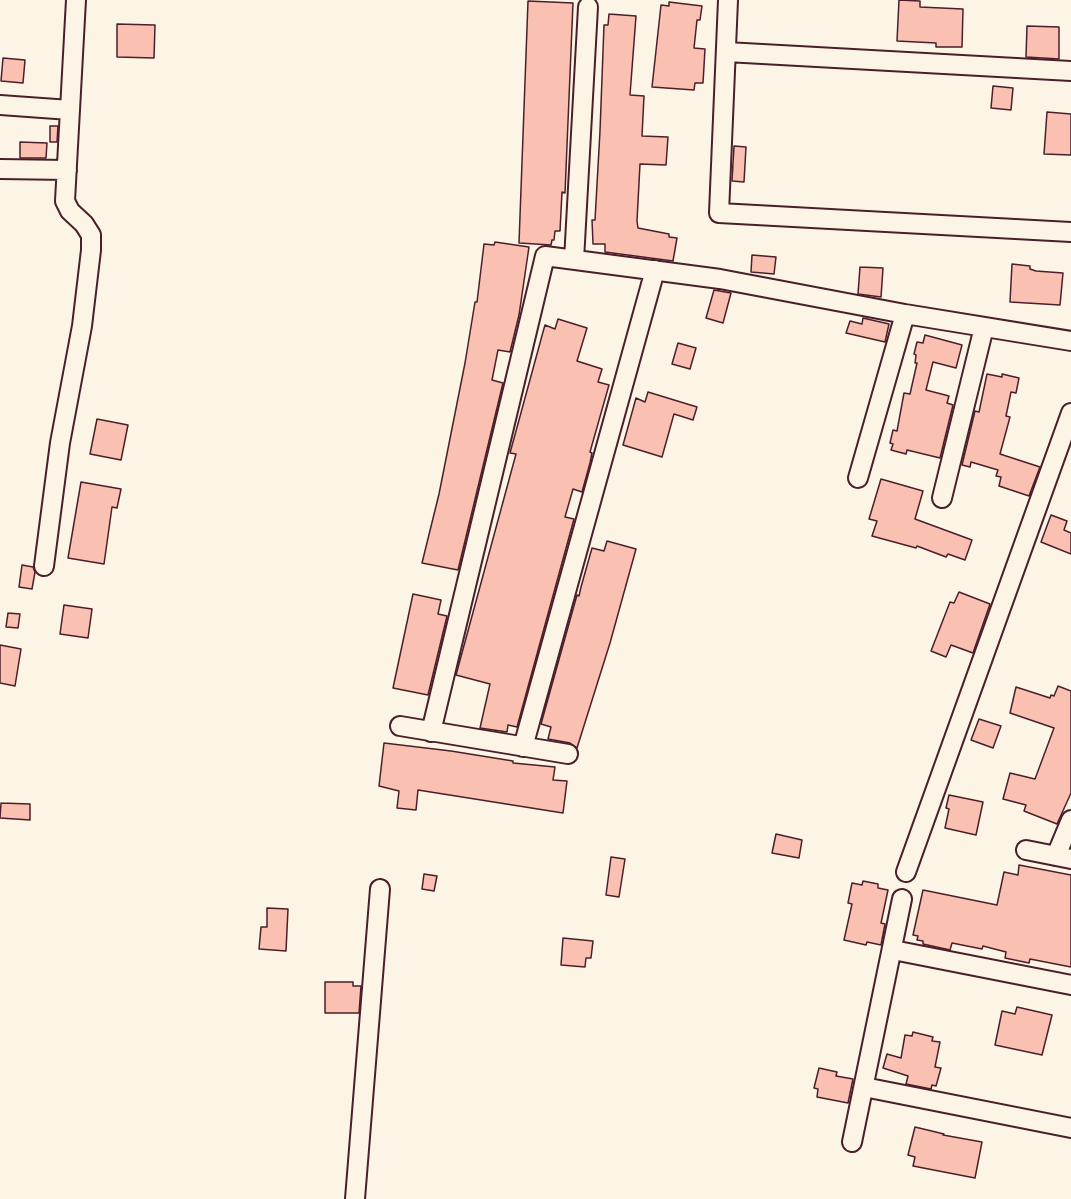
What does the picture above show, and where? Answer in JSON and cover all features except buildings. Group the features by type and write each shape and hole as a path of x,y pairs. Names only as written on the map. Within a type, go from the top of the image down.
{"street":[{"path":"44,566 60,442 82,326 91,250 91,236 84,224 70,211 65,201 76,0"},
{"path":"728,0 719,213 1071,232"},
{"path":"574,260 588,7"},
{"path":"726,52 1071,72"},
{"path":"0,105 70,110"},
{"path":"0,169 67,170"},
{"path":"431,732 544,256 720,279 905,315 1071,341"},
{"path":"523,747 655,270"},
{"path":"858,478 905,315"},
{"path":"942,498 984,327"},
{"path":"906,872 1071,413"},
{"path":"400,726 568,754"},
{"path":"1026,850 1064,858 1071,820"},
{"path":"356,1199 380,889"},
{"path":"852,1142 902,899"},
{"path":"893,950 1071,985"},
{"path":"864,1087 1071,1128"}]}
